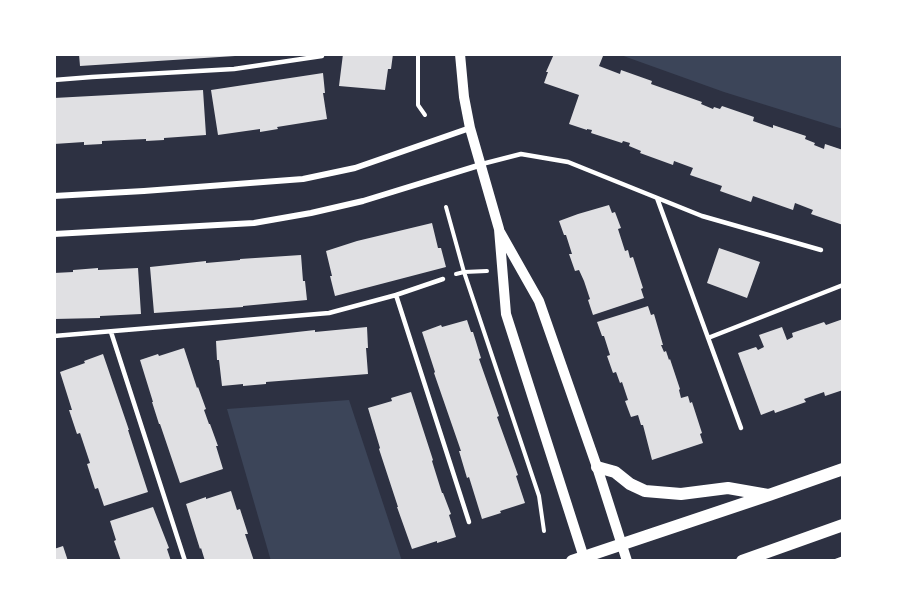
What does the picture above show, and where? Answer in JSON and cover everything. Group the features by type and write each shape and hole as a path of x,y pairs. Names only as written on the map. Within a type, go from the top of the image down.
{"main road":[{"path":"597,467 615,472 630,484 645,491 681,494 728,488 769,495"},
{"path":"580,560 843,469"},
{"path":"742,561 843,525"}],"street":[{"path":"460,54 464,98 470,128 499,229 506,314 580,560"},
{"path":"54,196 144,192 303,179 354,168 470,128"},
{"path":"54,234 254,223 363,201 480,165"},
{"path":"499,229 539,301 627,561"}],"lane":[{"path":"54,80 234,69 322,56 322,54"},
{"path":"480,165 520,154 568,162 702,216 821,250"},
{"path":"657,198 741,428"},
{"path":"54,336 329,313 396,295 443,279"},
{"path":"708,338 843,285"},
{"path":"396,295 469,522"},
{"path":"111,332 185,561"}],"path":[{"path":"418,54 418,105 425,115"},
{"path":"446,207 464,272 539,496 544,531"},
{"path":"443,279 464,272 502,270"},
{"path":"835,561 843,558"}],"shaded area":[{"path":"618,54 843,54 843,129 724,92"},
{"path":"349,400 402,561 271,561 227,409"}],"building":[{"path":"79,54 235,54 235,56 80,66"},
{"path":"343,54 393,54 385,90 339,86"},
{"path":"554,54 598,54 603,56 599,66 620,74 621,70 652,81 651,84 702,102 701,104 713,109 714,107 720,109 722,106 754,117 753,121 806,136 805,139 824,149 825,144 843,150 843,225 811,214 813,210 795,203 793,210 753,196 751,202 720,191 722,186 690,175 693,168 674,161 673,165 640,153 641,151 629,146 630,143 623,141 622,143 591,133 592,130 569,124 579,95 544,83"},
{"path":"323,73 327,119 260,132 260,129 218,135 211,90"},
{"path":"203,90 206,135 164,138 164,140 102,141 102,144 84,145 84,142 54,144 54,98"},
{"path":"609,205 612,213 615,212 621,228 618,229 625,251 628,250 630,258 633,257 644,298 593,315 584,281 579,270 575,271 566,235 559,221"},
{"path":"432,223 438,248 441,248 446,267 335,296 326,251"},
{"path":"719,248 760,262 747,298 707,283"},
{"path":"301,255 307,300 154,313 150,267"},
{"path":"98,268 98,270 138,268 141,314 54,319 54,273"},
{"path":"648,306 651,315 654,314 663,345 661,345 670,359 681,398 688,396 690,403 692,402 703,443 652,460 643,425 638,415 631,417 625,401 628,400 622,382 620,383 616,372 613,373 607,356 610,355 597,322"},
{"path":"843,319 843,390 825,396 824,392 804,399 806,402 775,413 774,410 761,415 738,353 764,347 759,335 782,327 787,340 793,337 792,333 824,322 826,325"},
{"path":"467,320 473,332 481,358 479,359 518,475 516,476 525,503 482,519 422,332 441,325 442,327"},
{"path":"367,327 368,374 222,386 216,341 315,330 315,332"},
{"path":"184,348 218,446 216,446 223,469 180,483 140,360"},
{"path":"103,354 148,492 104,506 98,488 95,489 87,464 90,463 69,410 72,410 60,372"},
{"path":"411,392 442,493 451,514 449,515 456,537 412,549 397,507 368,408 392,401 391,398"},
{"path":"231,491 237,510 240,509 254,561 205,561 186,504"},
{"path":"153,507 169,548 167,549 171,561 121,561 110,521"},
{"path":"63,546 68,561 54,561 54,549"}]}
